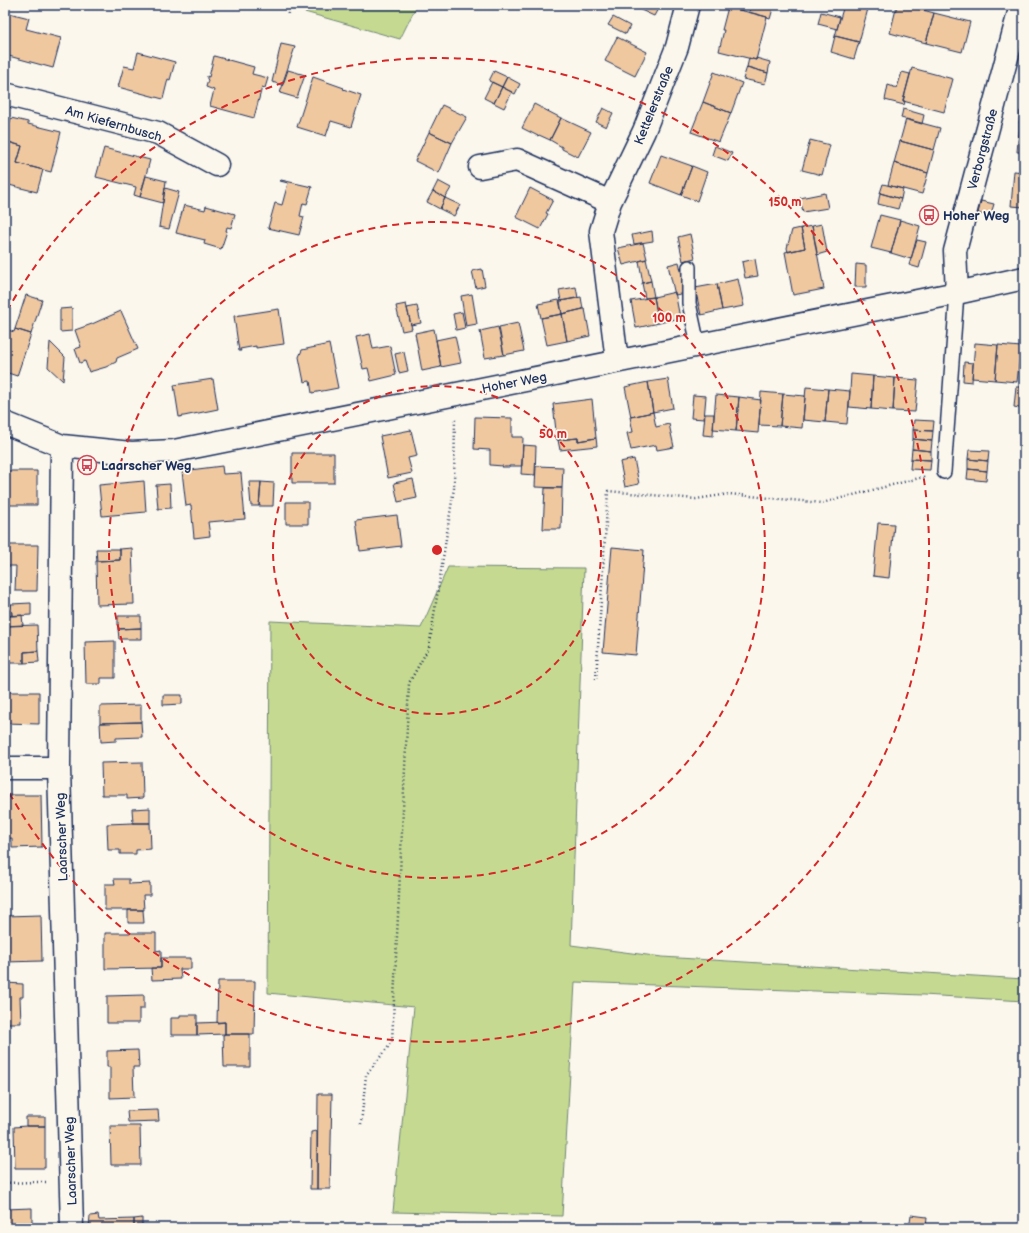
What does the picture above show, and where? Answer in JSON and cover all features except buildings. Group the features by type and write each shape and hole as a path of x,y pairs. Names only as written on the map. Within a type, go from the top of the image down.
{"street":[{"name":"Kettelerstraße","path":"617,361 601,231 610,202 644,131 677,46 688,5"},
{"name":"Verborgstraße","path":"957,294 955,251 1021,5"},
{"name":"Am Kiefernbusch","path":"5,94 158,133 217,166"},
{"path":"480,167 517,160 610,202"},
{"name":"Hoher Weg","path":"5,423 62,446 131,453 174,451 957,294 1024,278"},
{"name":"Laarscher Weg","path":"62,446 59,768 72,1228"},
{"path":"5,768 59,768"}],"lane":[{"path":"689,268 689,303 698,345"},
{"path":"944,472 957,294"}],"path":[{"path":"287,5 288,15"},
{"path":"361,1124 366,1075 392,1042 409,683 429,647 454,488 455,394"},
{"path":"596,679 608,491 696,499 728,494 822,503 944,472"},
{"path":"5,1183 35,1182 71,1184"}],"green space":[{"path":"280,5 417,5 400,39"},
{"path":"448,567 584,568 571,945 662,957 1024,979 1024,1001 923,995 575,982 562,1216 393,1212 414,1007 268,993 270,621 421,628"}],"place":[{"name":"Hoher Weg","path":"929,215"},
{"name":"Laarscher Weg","path":"87,465"}]}
